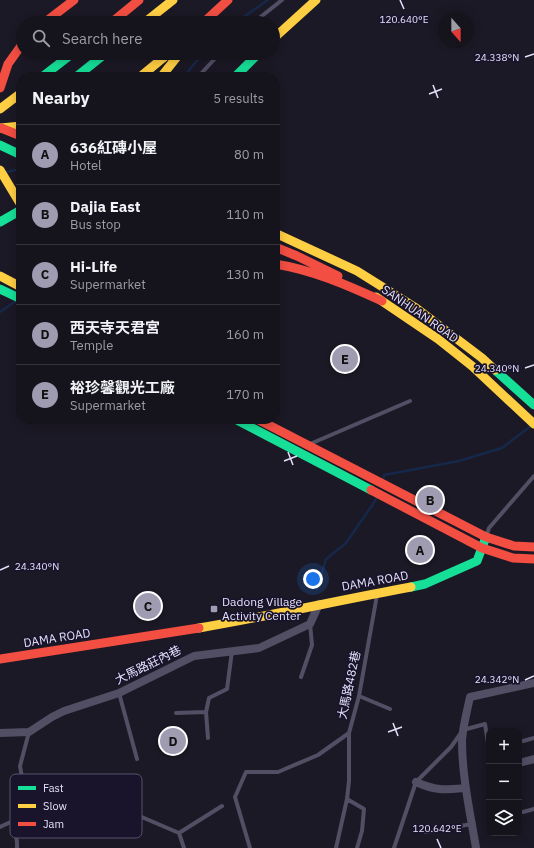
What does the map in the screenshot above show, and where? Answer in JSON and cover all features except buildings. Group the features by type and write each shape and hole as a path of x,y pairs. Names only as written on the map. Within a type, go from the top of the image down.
{"main road":[{"path":"53,16 74,0"},
{"path":"119,16 139,0"},
{"path":"153,16 173,0"},
{"path":"211,16 228,0"},
{"path":"213,16 228,0"},
{"path":"280,33 316,0"},
{"path":"0,88 5,70 16,52"},
{"path":"48,72 64,60"},
{"path":"82,72 97,60"},
{"path":"146,72 161,60"},
{"path":"165,72 174,60"},
{"path":"240,72 252,60"},
{"path":"0,109 16,97"},
{"path":"0,130 16,122"},
{"path":"0,130 16,127"},
{"path":"0,130 16,135"},
{"path":"0,145 16,153"},
{"path":"0,170 16,198"},
{"path":"0,222 16,213"},
{"name":"SANHUAN ROAD","path":"280,235 357,271 416,308 482,358 534,405"},
{"name":"SANHUAN ROAD","path":"280,249 340,276 382,301 472,366 534,424"},
{"path":"280,265 318,274 353,287 382,301"},
{"path":"0,276 16,285"},
{"path":"0,289 16,297"},
{"path":"245,424 482,548 513,558 534,559"},
{"path":"267,424 486,537 514,546 534,547"},
{"name":"DAMA ROAD","path":"0,659 240,621 377,592 426,584 477,561 486,537"}],"street":[{"path":"310,624 319,604"},
{"name":"大馬路莊內巷","path":"29,732 64,711 119,693 194,656 259,648 310,624"},
{"path":"476,848 465,788 462,740 470,697 534,683"},
{"path":"0,733 29,732"},
{"path":"522,762 534,759"},
{"path":"416,782 428,788 442,790 465,788"}],"lane":[{"path":"262,16 282,0"},
{"path":"203,72 214,60"},
{"path":"308,445 410,400"},
{"path":"486,537 490,528 534,476"},
{"name":"大馬路482巷","path":"250,848 235,797 246,772 278,772 318,755 349,733 359,696 377,592"},
{"path":"301,677 312,645 310,624"},
{"path":"208,738 206,712 208,698 227,689 232,651"},
{"path":"119,693 138,759"},
{"path":"359,696 390,709"},
{"path":"176,713 206,712"},
{"path":"394,848 416,782 451,747 463,730 485,724 486,730"},
{"path":"21,774 20,766 29,732"},
{"path":"336,848 347,799 349,781 349,733"},
{"path":"523,741 534,738"},
{"path":"347,799 364,809 362,831 357,848"},
{"path":"179,833 222,806"},
{"path":"523,812 534,809"},
{"path":"142,817 179,833 184,848"},
{"path":"0,827 10,822"},
{"path":"425,832 472,824"},
{"path":"16,838 17,848"}],"waterway":[{"path":"245,16 268,0"},
{"path":"188,72 198,60"},
{"path":"6,172 16,170"},
{"path":"0,312 16,301"},
{"path":"383,480 384,475 459,461 502,448 532,425"},
{"path":"317,589 326,559 346,543 377,496"}],"traffic: fast":[{"path":"48,72 64,60"},
{"path":"82,72 97,60"},
{"path":"240,72 252,60"},
{"path":"0,145 16,153"},
{"path":"0,222 16,213"},
{"path":"0,289 16,297"},
{"path":"495,370 534,405"},
{"path":"245,424 371,490"},
{"path":"411,587 425,584 477,561 486,537"}],"traffic: slow":[{"path":"153,16 173,0"},
{"path":"280,33 316,0"},
{"path":"146,72 161,60"},
{"path":"165,72 174,60"},
{"path":"0,109 16,97"},
{"path":"1,128 16,126"},
{"path":"0,170 16,197"},
{"path":"280,235 357,271 416,308 482,358 495,370"},
{"path":"0,276 16,284"},
{"path":"376,297 438,339 472,366 534,424"},
{"path":"199,628 411,587"}],"traffic: jam":[{"path":"53,16 74,0"},
{"path":"120,16 139,0"},
{"path":"211,16 228,0"},
{"path":"0,88 8,64 16,53"},
{"path":"1,128 16,134"},
{"path":"280,249 338,276"},
{"path":"280,265 316,274 382,301"},
{"path":"267,424 486,537 514,546 534,547"},
{"path":"371,490 482,548 513,558 534,559"},
{"path":"0,659 199,628"}],"place":[{"name":"裕珍馨觀光工廠","path":"345,359"},
{"name":"Dajia East","path":"430,500"},
{"name":"636紅磚小屋","path":"420,550"},
{"name":"Hi-Life","path":"148,606"},
{"name":"Dadong Village Activity Center","path":"214,609"},
{"name":"西天寺天君宮","path":"173,741"}]}
